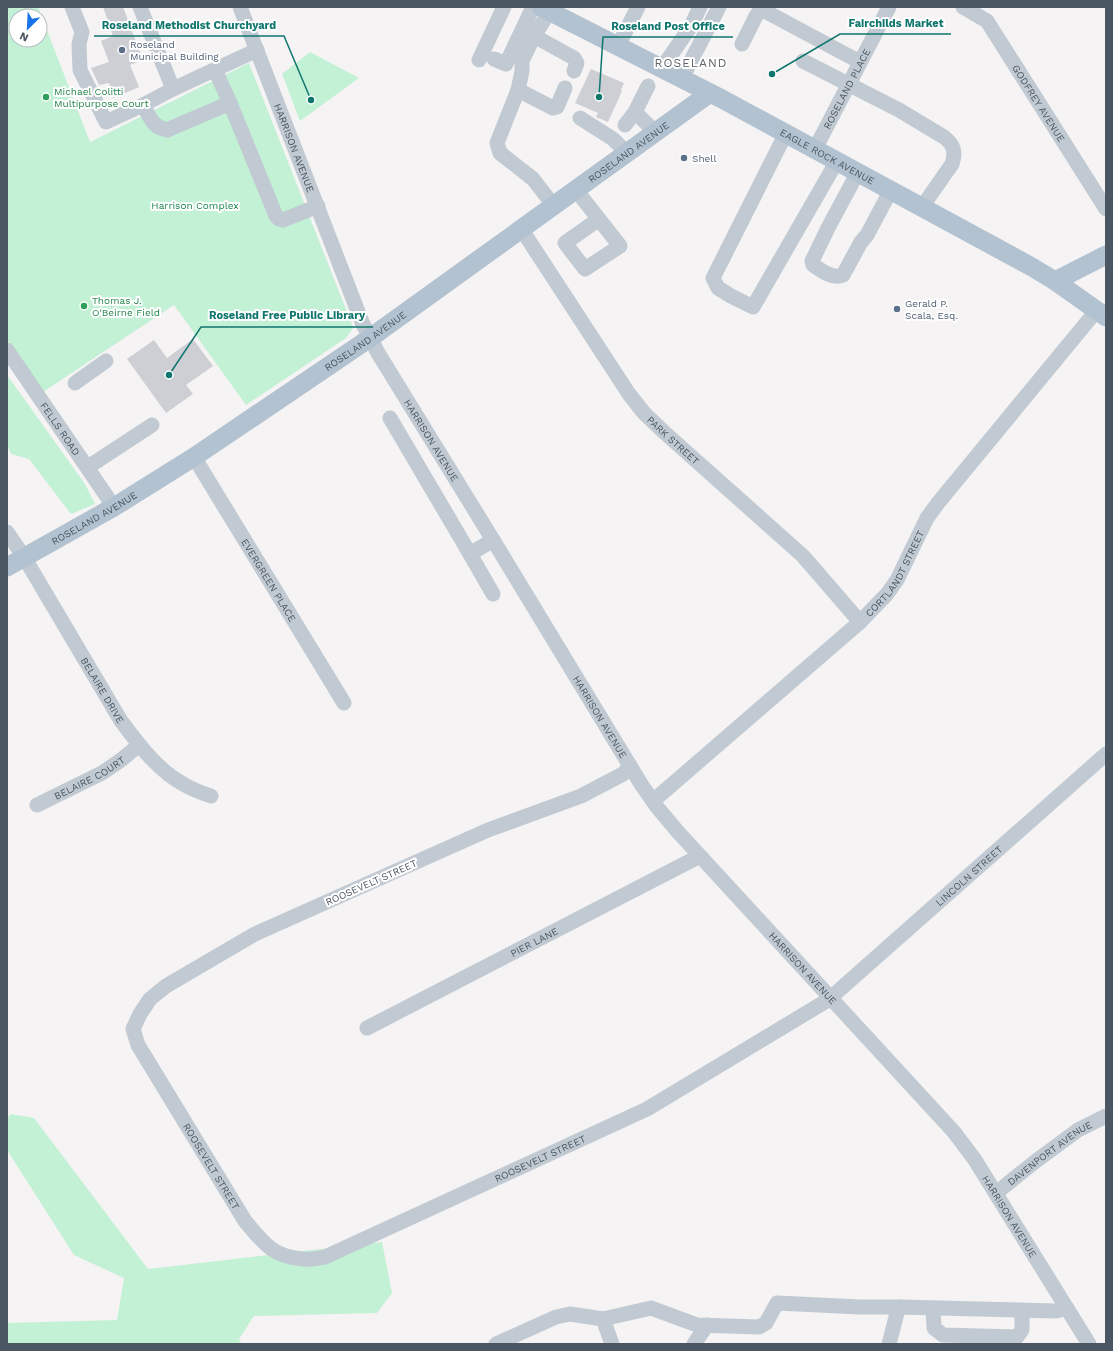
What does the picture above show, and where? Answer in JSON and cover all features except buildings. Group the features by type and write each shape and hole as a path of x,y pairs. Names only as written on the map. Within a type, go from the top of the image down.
{"main road":[{"name":"EAGLE ROCK AVENUE","path":"542,8 682,78 838,161 1055,281 1101,313"},
{"name":"ROSELAND AVENUE","path":"7,567 114,507 194,457 370,338 522,230 710,93"},
{"path":"1055,281 1106,255"}],"street":[{"path":"72,7 82,32 79,44 80,70 106,122 257,50"},
{"path":"140,7 173,89"},
{"name":"HARRISON AVENUE","path":"240,7 362,322 370,338 630,766 653,802 678,832 954,1132 975,1160 1089,1344"},
{"path":"479,60 504,7"},
{"path":"618,46 638,7"},
{"path":"662,68 690,26 700,7"},
{"path":"682,78 719,7"},
{"name":"ROSELAND PLACE","path":"815,149 889,7"},
{"name":"GODFREY AVENUE","path":"963,7 986,21 1106,209"},
{"path":"542,8 534,36 522,61 522,71 518,90 497,143 500,153 532,179 554,206"},
{"path":"494,59 506,64 542,8"},
{"path":"742,44 756,16 763,10 860,62"},
{"path":"534,36 574,58 577,63 574,71"},
{"path":"803,61 899,110 950,142 954,149 952,164 922,207"},
{"path":"215,70 276,216 283,220 318,206"},
{"path":"625,125 635,112 648,86"},
{"path":"518,90 553,108 557,107 566,88"},
{"path":"143,105 154,125 167,130 230,103"},
{"path":"635,112 655,132"},
{"path":"580,118 613,139 627,153"},
{"path":"786,133 713,278 718,288 731,296 752,307 838,161"},
{"path":"858,172 812,261 813,265 832,276 843,276 891,190"},
{"path":"576,190 600,219"},
{"name":"PARK STREET","path":"522,230 629,394 644,413 803,556 860,622"},
{"name":"CORTLANDT STREET","path":"653,802 860,622 887,594 897,580 927,518 938,503 1101,313"},
{"name":"FELLS ROAD","path":"7,350 114,507"},
{"path":"75,384 106,361"},
{"path":"390,418 493,594"},
{"path":"88,467 152,425"},
{"name":"EVERGREEN PLACE","path":"194,457 344,703"},
{"name":"BELAIRE DRIVE","path":"7,532 121,721 139,745 165,771 184,785 211,796"},
{"path":"470,554 493,540"},
{"name":"BELAIRE COURT","path":"37,806 102,773 139,745"},
{"name":"LINCOLN STREET","path":"831,998 1106,754"},
{"name":"ROOSEVELT STREET","path":"630,766 623,774 581,796 488,830 256,934 166,986 150,999 140,1014 133,1029 138,1045 245,1221 264,1244 278,1254 291,1257 304,1259 325,1257 647,1109 831,998"},
{"name":"PIER LANE","path":"367,1028 696,858 701,857"},
{"name":"DAVENPORT AVENUE","path":"996,1193 1078,1130 1106,1116"},
{"path":"496,1344 556,1318 570,1314 602,1319 651,1308 697,1325 759,1327 766,1323 777,1302 860,1307 1056,1311 1067,1308"},
{"path":"889,1344 900,1307"},
{"path":"933,1308 934,1328 943,1335 1017,1337 1022,1330 1022,1310"},
{"path":"602,1319 612,1344"},
{"path":"694,1344 707,1325"}],"green space":[{"name":"Harrison Complex","path":"7,7 38,7 8,8 8,48 48,48 48,33 90,142 249,63 353,328 346,338 246,405 174,305 43,392 7,340"},
{"path":"310,52 359,78 300,121 282,74"},
{"path":"7,375 85,484 95,504 71,514 29,459 11,454 7,445"},
{"path":"11,1114 34,1118 148,1269 382,1242 392,1293 377,1313 254,1316 239,1339 241,1344 7,1344 7,1323 117,1320 124,1278 74,1255 7,1150 7,1118"}],"place":[{"name":"Roseland Municipal Building","path":"122,50"},
{"name":"Fairchilds Market","path":"772,74"},
{"name":"Michael Colitti Multipurpose Court","path":"46,97"},
{"name":"Roseland Post Office","path":"599,97"},
{"name":"Roseland Methodist Churchyard","path":"311,100"},
{"name":"Shell","path":"684,158"},
{"name":"Thomas J. O'Beirne Field","path":"84,306"},
{"name":"Gerald P. Scala, Esq.","path":"897,309"},
{"name":"Roseland Free Public Library","path":"169,375"}],"district":[{"name":"ROSELAND","path":"691,63"}]}
